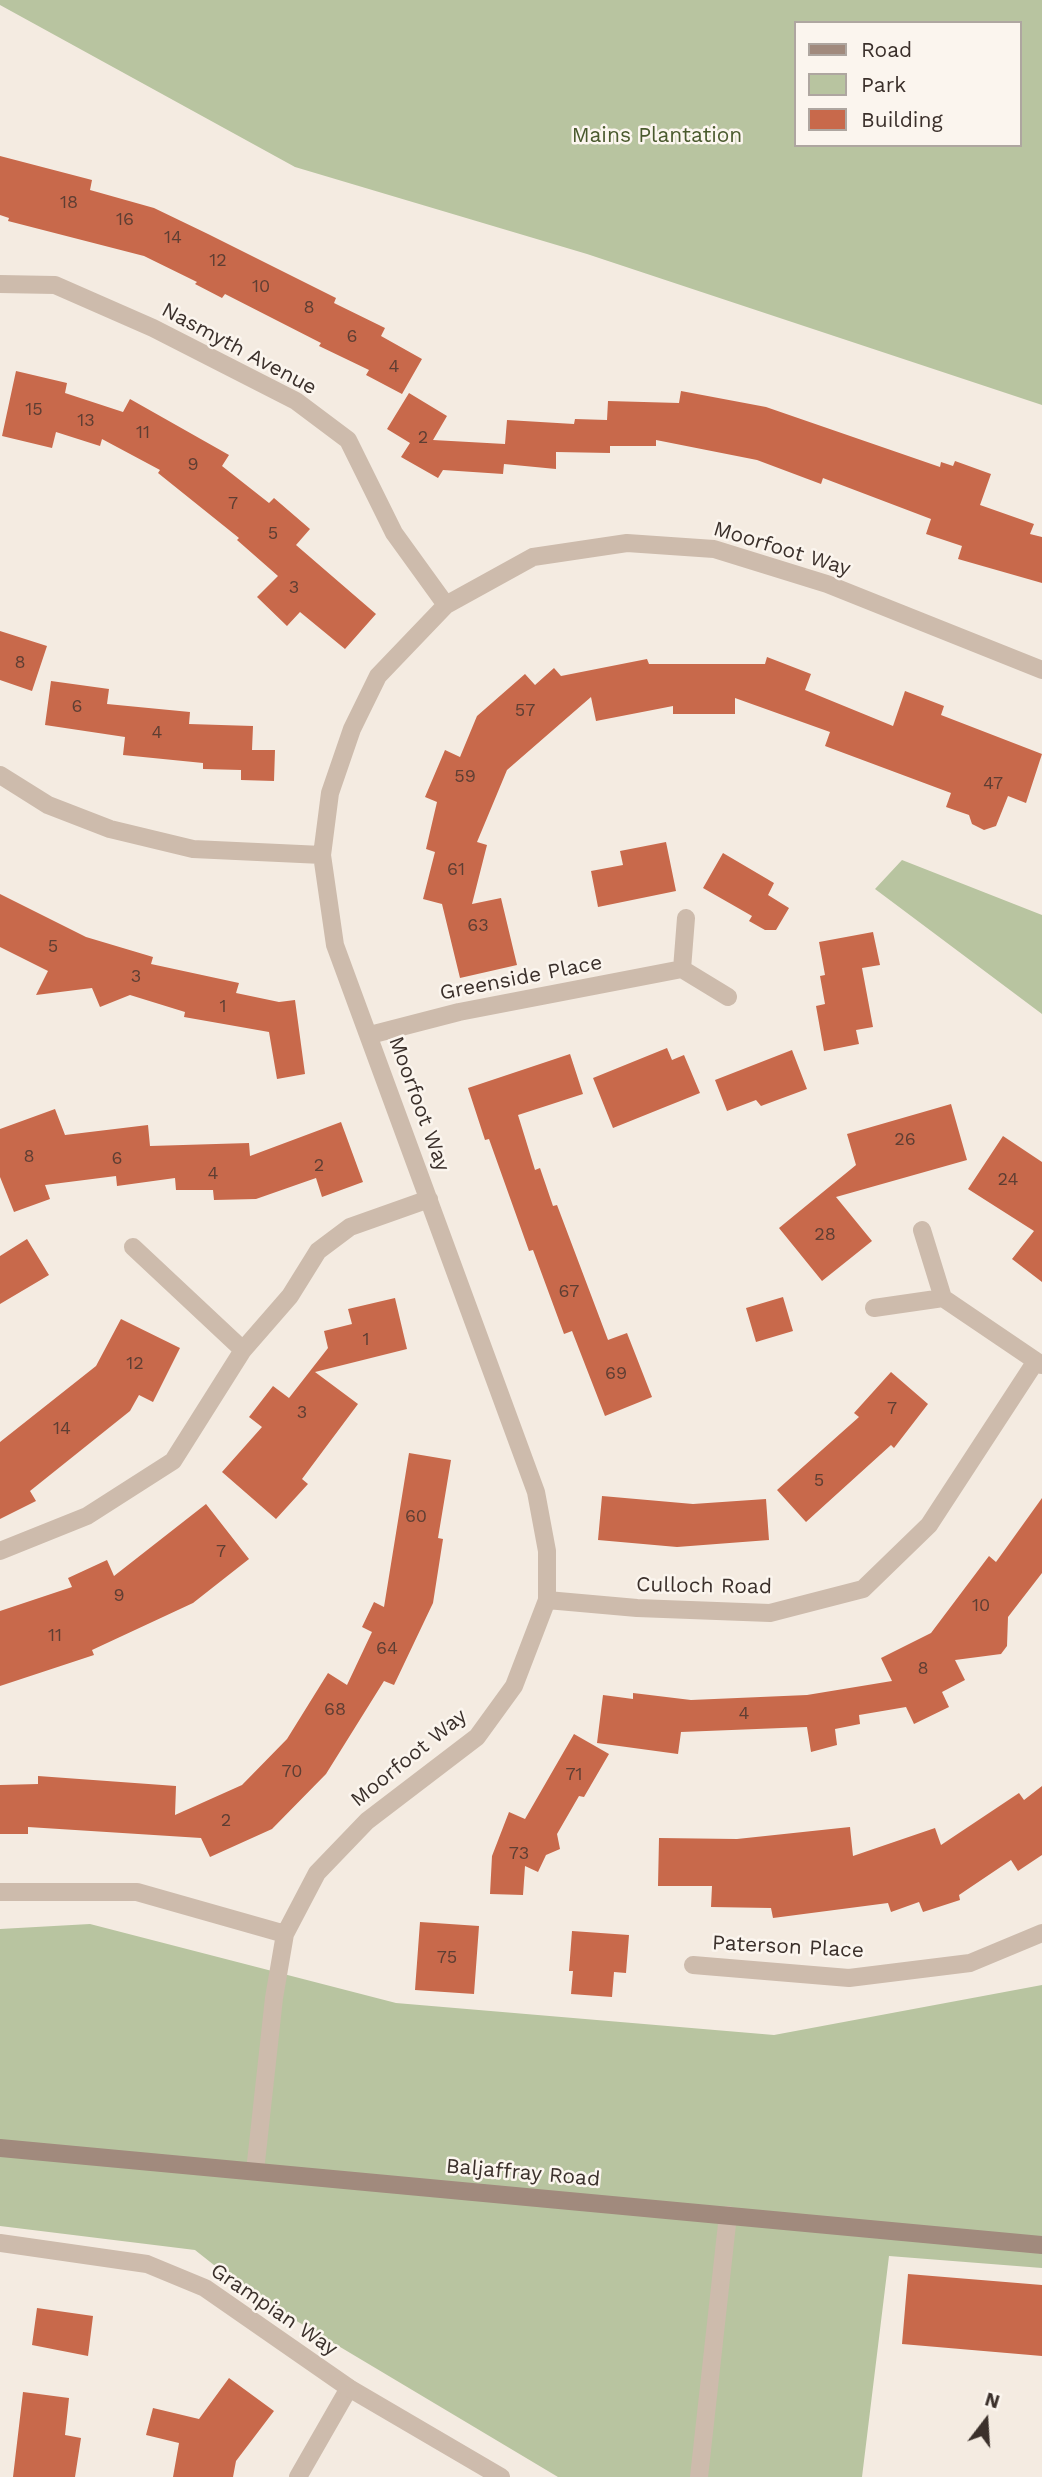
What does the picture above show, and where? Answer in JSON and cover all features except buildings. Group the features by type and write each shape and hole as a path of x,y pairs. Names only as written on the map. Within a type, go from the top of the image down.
{"main road":[{"name":"Baljaffray Road","path":"0,2148 1042,2245"}],"street":[{"name":"Nasmyth Avenue","path":"0,284 55,285 153,328 296,401 348,440 394,533 446,605"},
{"name":"Moorfoot Way","path":"255,2171 274,1998 285,1934 317,1873 325,1864 367,1821 477,1737 514,1686 547,1600 547,1551 536,1492 335,945 323,855 330,793 352,729 378,676 446,605 533,557 627,543 714,549 827,584 1042,670"},
{"path":"0,775 48,805 110,830 193,849 323,855"},
{"path":"686,918 682,969 728,997"},
{"name":"Greenside Place","path":"370,1035 459,1012 682,969"},
{"path":"0,1551 87,1516 173,1461 243,1350 290,1296 318,1251 350,1227 429,1199"},
{"path":"922,1230 943,1298 1039,1363"},
{"path":"133,1247 243,1350"},
{"path":"874,1308 943,1298"},
{"name":"Culloch Road","path":"547,1600 637,1608 770,1613 863,1589 929,1525 1039,1363"},
{"path":"0,1892 137,1892 285,1934"},
{"name":"Paterson Place","path":"694,1965 849,1978 970,1963 1042,1933"},
{"path":"699,2477 728,2215"},
{"name":"Grampian Way","path":"0,2243 147,2264 205,2288 349,2388 501,2477"},
{"path":"298,2477 349,2388"}],"green space":[{"name":"Mains Plantation","path":"0,0 1042,0 1042,405 587,254 295,167 0,5"},
{"path":"902,860 1042,915 1042,1014 875,889"},
{"path":"90,1924 396,2003 774,2035 1042,1985 1042,2268 889,2256 862,2477 558,2477 248,2292 195,2250 0,2226 0,1929"}]}
